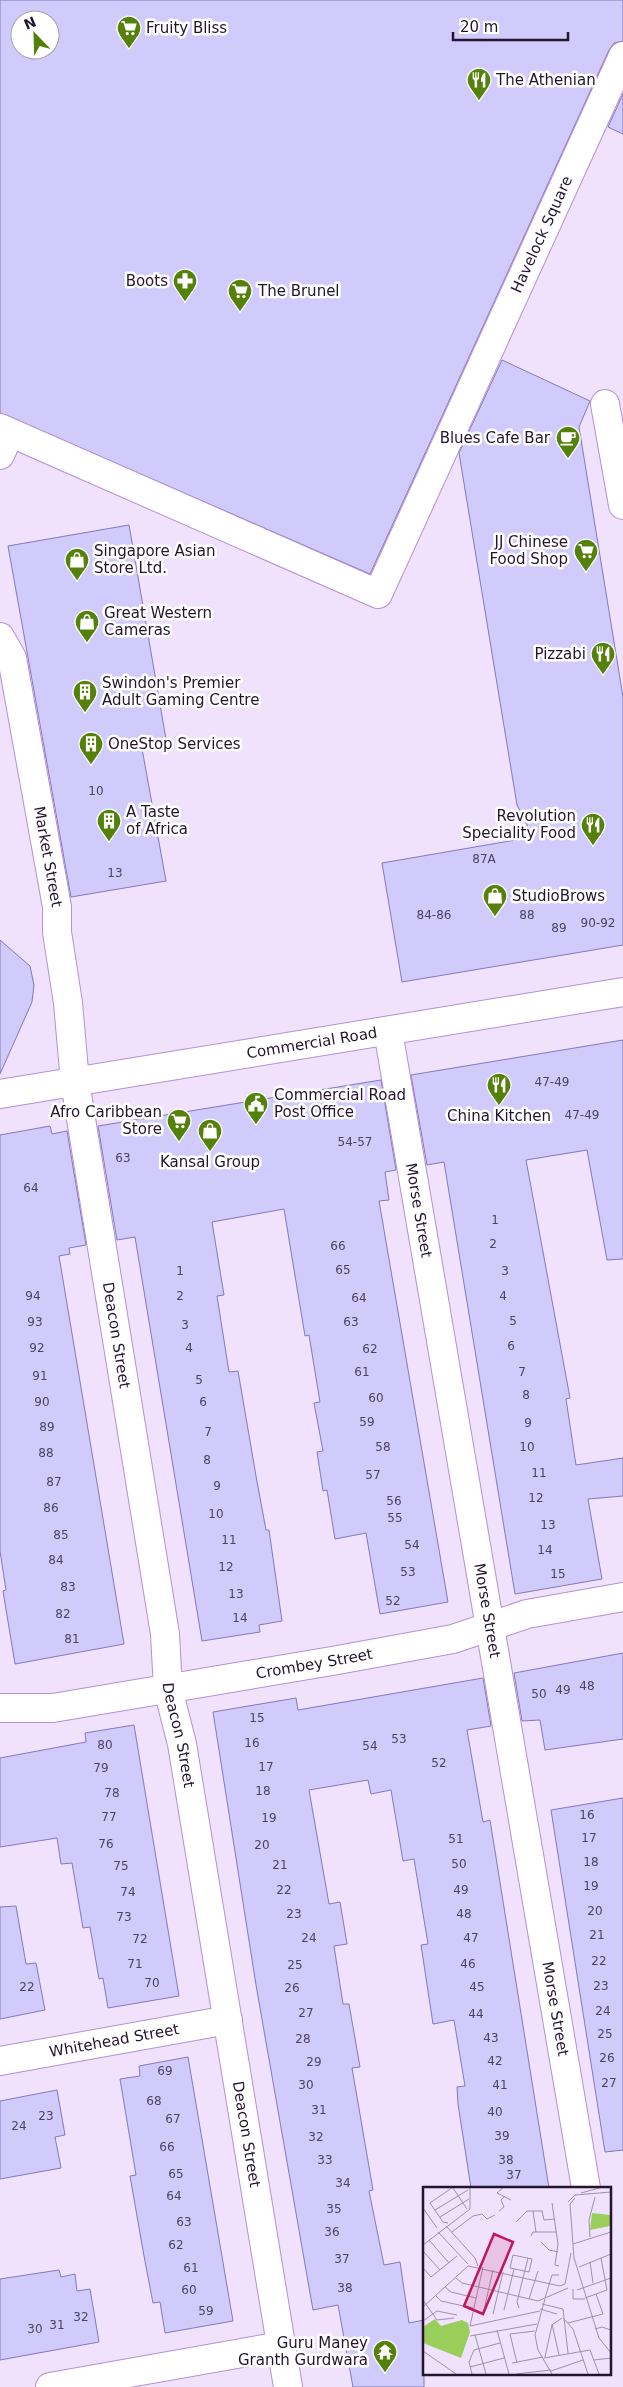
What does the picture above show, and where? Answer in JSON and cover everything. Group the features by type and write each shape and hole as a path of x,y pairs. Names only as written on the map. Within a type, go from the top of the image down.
{"street":[{"name":"Havelock Square","path":"3,439 378,594 623,56"},
{"path":"605,404 623,504"},
{"name":"Market Street","path":"0,637 12,658 56,901 75,1082"},
{"name":"Commercial Road","path":"0,1094 623,992"},
{"name":"Morse Street","path":"388,1031 586,2187"},
{"name":"Deacon Street","path":"75,1082 165,1634 168,1689 182,1744 288,2387"},
{"name":"Crombey Street","path":"0,1708 53,1708 168,1689 453,1638 527,1614 623,1597"},
{"name":"Whitehead Street","path":"0,2061 228,2020"},
{"path":"50,2387 281,2346"}],"building":[{"name":"The Brunel","path":"0,0 623,0 623,41 614,43 609,50 370,574 0,413"},
{"path":"623,94 623,134 608,127"},
{"path":"502,360 590,401 579,427 623,697 623,945 402,982 382,863 533,837 517,805 459,453"},
{"path":"129,525 166,739 141,743 166,881 71,897 8,546"},
{"path":"0,940 30,966 34,985 32,1002 0,1074"},
{"path":"623,1040 623,1259 607,1260 587,1150 526,1160 570,1398 566,1399 576,1465 623,1458 623,1496 588,1499 602,1579 515,1594 444,1162 427,1165 411,1075"},
{"path":"381,1080 396,1170 385,1172 389,1200 379,1201 448,1602 380,1614 366,1533 335,1539 327,1490 323,1491 317,1452 323,1451 314,1403 320,1402 309,1335 305,1336 284,1209 212,1222 224,1295 217,1296 229,1372 238,1371 266,1530 269,1530 282,1621 259,1625 260,1632 202,1641 135,1237 117,1240 98,1126"},
{"path":"50,1126 52,1134 67,1131 86,1245 69,1248 70,1254 59,1256 124,1644 15,1664 3,1591 6,1590 0,1551 0,1135"},
{"path":"623,1653 623,1739 545,1750 540,1720 522,1721 514,1673"},
{"path":"483,1678 491,1726 467,1730 483,1822 490,1820 549,2187 471,2187 458,2104 457,2087 465,2086 454,2020 433,2024 421,1945 428,1944 414,1859 403,1861 391,1790 371,1794 368,1780 309,1790 329,1904 340,1902 347,1944 334,1946 343,2004 349,2004 360,2067 352,2068 373,2190 369,2191 384,2265 400,2262 409,2323 423,2320 424,2387 353,2387 338,2305 313,2310 256,1985 213,1712 296,1698 298,1710"},
{"path":"134,1725 179,1996 108,2008 103,1978 99,1979 90,1927 83,1928 72,1863 61,1864 57,1838 0,1847 0,1758 86,1742 85,1733"},
{"path":"623,1798 623,2150 605,2152 551,1810"},
{"path":"16,1906 26,1964 36,1963 45,2010 0,2019 0,1907"},
{"path":"188,2057 233,2321 165,2333 160,2302 153,2303 144,2256 130,2176 136,2175 120,2079 140,2076 139,2066"},
{"path":"57,2090 65,2135 55,2137 61,2168 0,2179 0,2101"},
{"path":"59,2270 61,2277 75,2274 77,2291 90,2289 99,2342 0,2360 0,2279"}],"place":[{"name":"Fruity Bliss","path":"129,49"},
{"name":"The Athenian","path":"479,101"},
{"name":"Boots","path":"185,302"},
{"name":"The Brunel","path":"240,312"},
{"name":"Blues Cafe Bar","path":"568,459"},
{"name":"JJ Chinese Food Shop","path":"586,572"},
{"name":"Singapore Asian Store Ltd.","path":"77,581"},
{"name":"Great Western Cameras","path":"87,643"},
{"name":"Pizzabi","path":"603,675"},
{"name":"Swindon's Premier Adult Gaming Centre","path":"85,713"},
{"name":"OneStop Services","path":"91,765"},
{"name":"A Taste of Africa","path":"109,842"},
{"name":"Revolution Speciality Food","path":"593,846"},
{"name":"StudioBrows","path":"495,917"},
{"name":"China Kitchen","path":"499,1106"},
{"name":"Commercial Road Post Office","path":"256,1125"},
{"name":"Afro Caribbean Store","path":"179,1142"},
{"name":"Kansal Group","path":"210,1152"},
{"name":"Guru Maney Granth Gurdwara","path":"385,2373"}]}
